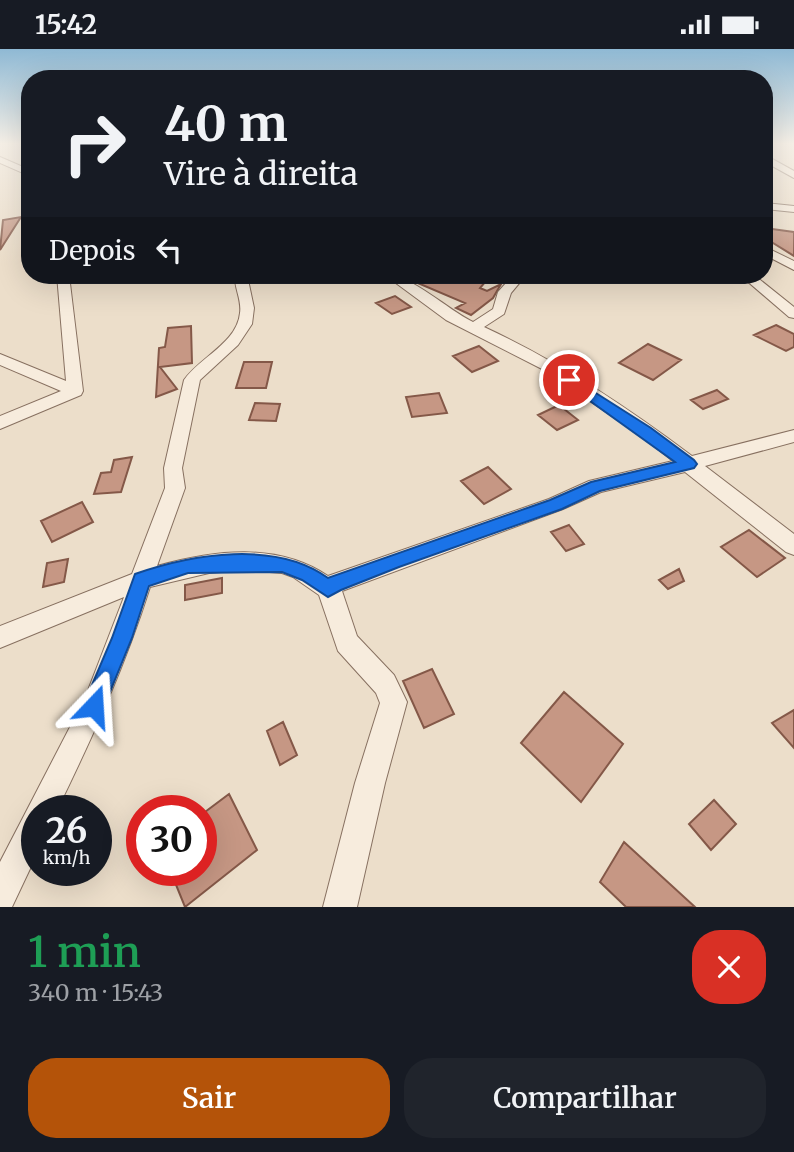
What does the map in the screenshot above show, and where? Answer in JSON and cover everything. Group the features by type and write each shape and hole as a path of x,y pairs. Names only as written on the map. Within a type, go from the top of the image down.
{"street":[{"path":"773,207 794,209"},
{"path":"773,254 794,266"},
{"path":"64,284 75,391"},
{"path":"49,795 94,706 122,638 175,488 173,468 192,380 199,369 226,349 242,329 247,313 240,284"},
{"path":"404,284 450,317 509,344 550,367 646,431 794,546"},
{"path":"473,328 499,311 505,292 512,284"},
{"path":"757,284 794,314"},
{"path":"0,359 75,391"},
{"path":"0,423 75,391"},
{"path":"328,589 334,584 393,562 556,505 596,486 794,436"},
{"path":"0,637 141,580 188,565 283,565 309,574 328,589 347,643 379,676 394,702 370,783 340,907"},
{"path":"0,897 21,853"}],"building":[{"path":"21,217 0,250 3,220"},
{"path":"773,229 794,232 794,256 773,243"},
{"path":"420,284 483,284 480,288 487,291 501,284 493,298 471,315 456,308 465,303"},
{"path":"395,296 411,307 392,314 376,303"},
{"path":"776,325 794,334 794,347 786,351 754,335"},
{"path":"191,326 192,363 160,367 177,389 156,397 159,348 165,347 168,328"},
{"path":"648,344 681,360 653,380 619,363"},
{"path":"479,346 498,361 472,372 453,356"},
{"path":"244,362 272,362 266,388 236,388"},
{"path":"717,390 728,399 703,409 691,400"},
{"path":"439,393 447,413 412,417 406,397"},
{"path":"255,403 280,404 276,421 249,420"},
{"path":"559,405 578,420 557,430 538,415"},
{"path":"132,457 121,492 94,494 101,473 111,472 114,460"},
{"path":"488,467 511,489 484,504 461,481"},
{"path":"82,502 93,522 52,542 41,521"},
{"path":"569,525 584,544 566,551 551,532"},
{"path":"749,530 785,558 757,577 721,547"},
{"path":"68,559 64,582 43,587 47,563"},
{"path":"679,569 684,581 668,589 659,580"},
{"path":"222,578 222,593 185,600 185,585"},
{"path":"432,669 454,714 424,728 403,681"},
{"path":"564,692 623,744 581,802 521,743"},
{"path":"794,710 794,748 772,723"},
{"path":"283,722 297,755 280,765 267,731"},
{"path":"229,794 257,850 217,882 217,803"},
{"path":"714,800 736,824 711,850 689,824"},
{"path":"624,842 695,907 626,907 600,882"},
{"path":"176,886 212,886 185,907"}],"route":[{"path":"94,706 122,638 141,580 188,565 232,562 283,565 309,574 328,589 334,584 393,562 556,505 596,486 689,464 646,431 569,380"}]}
